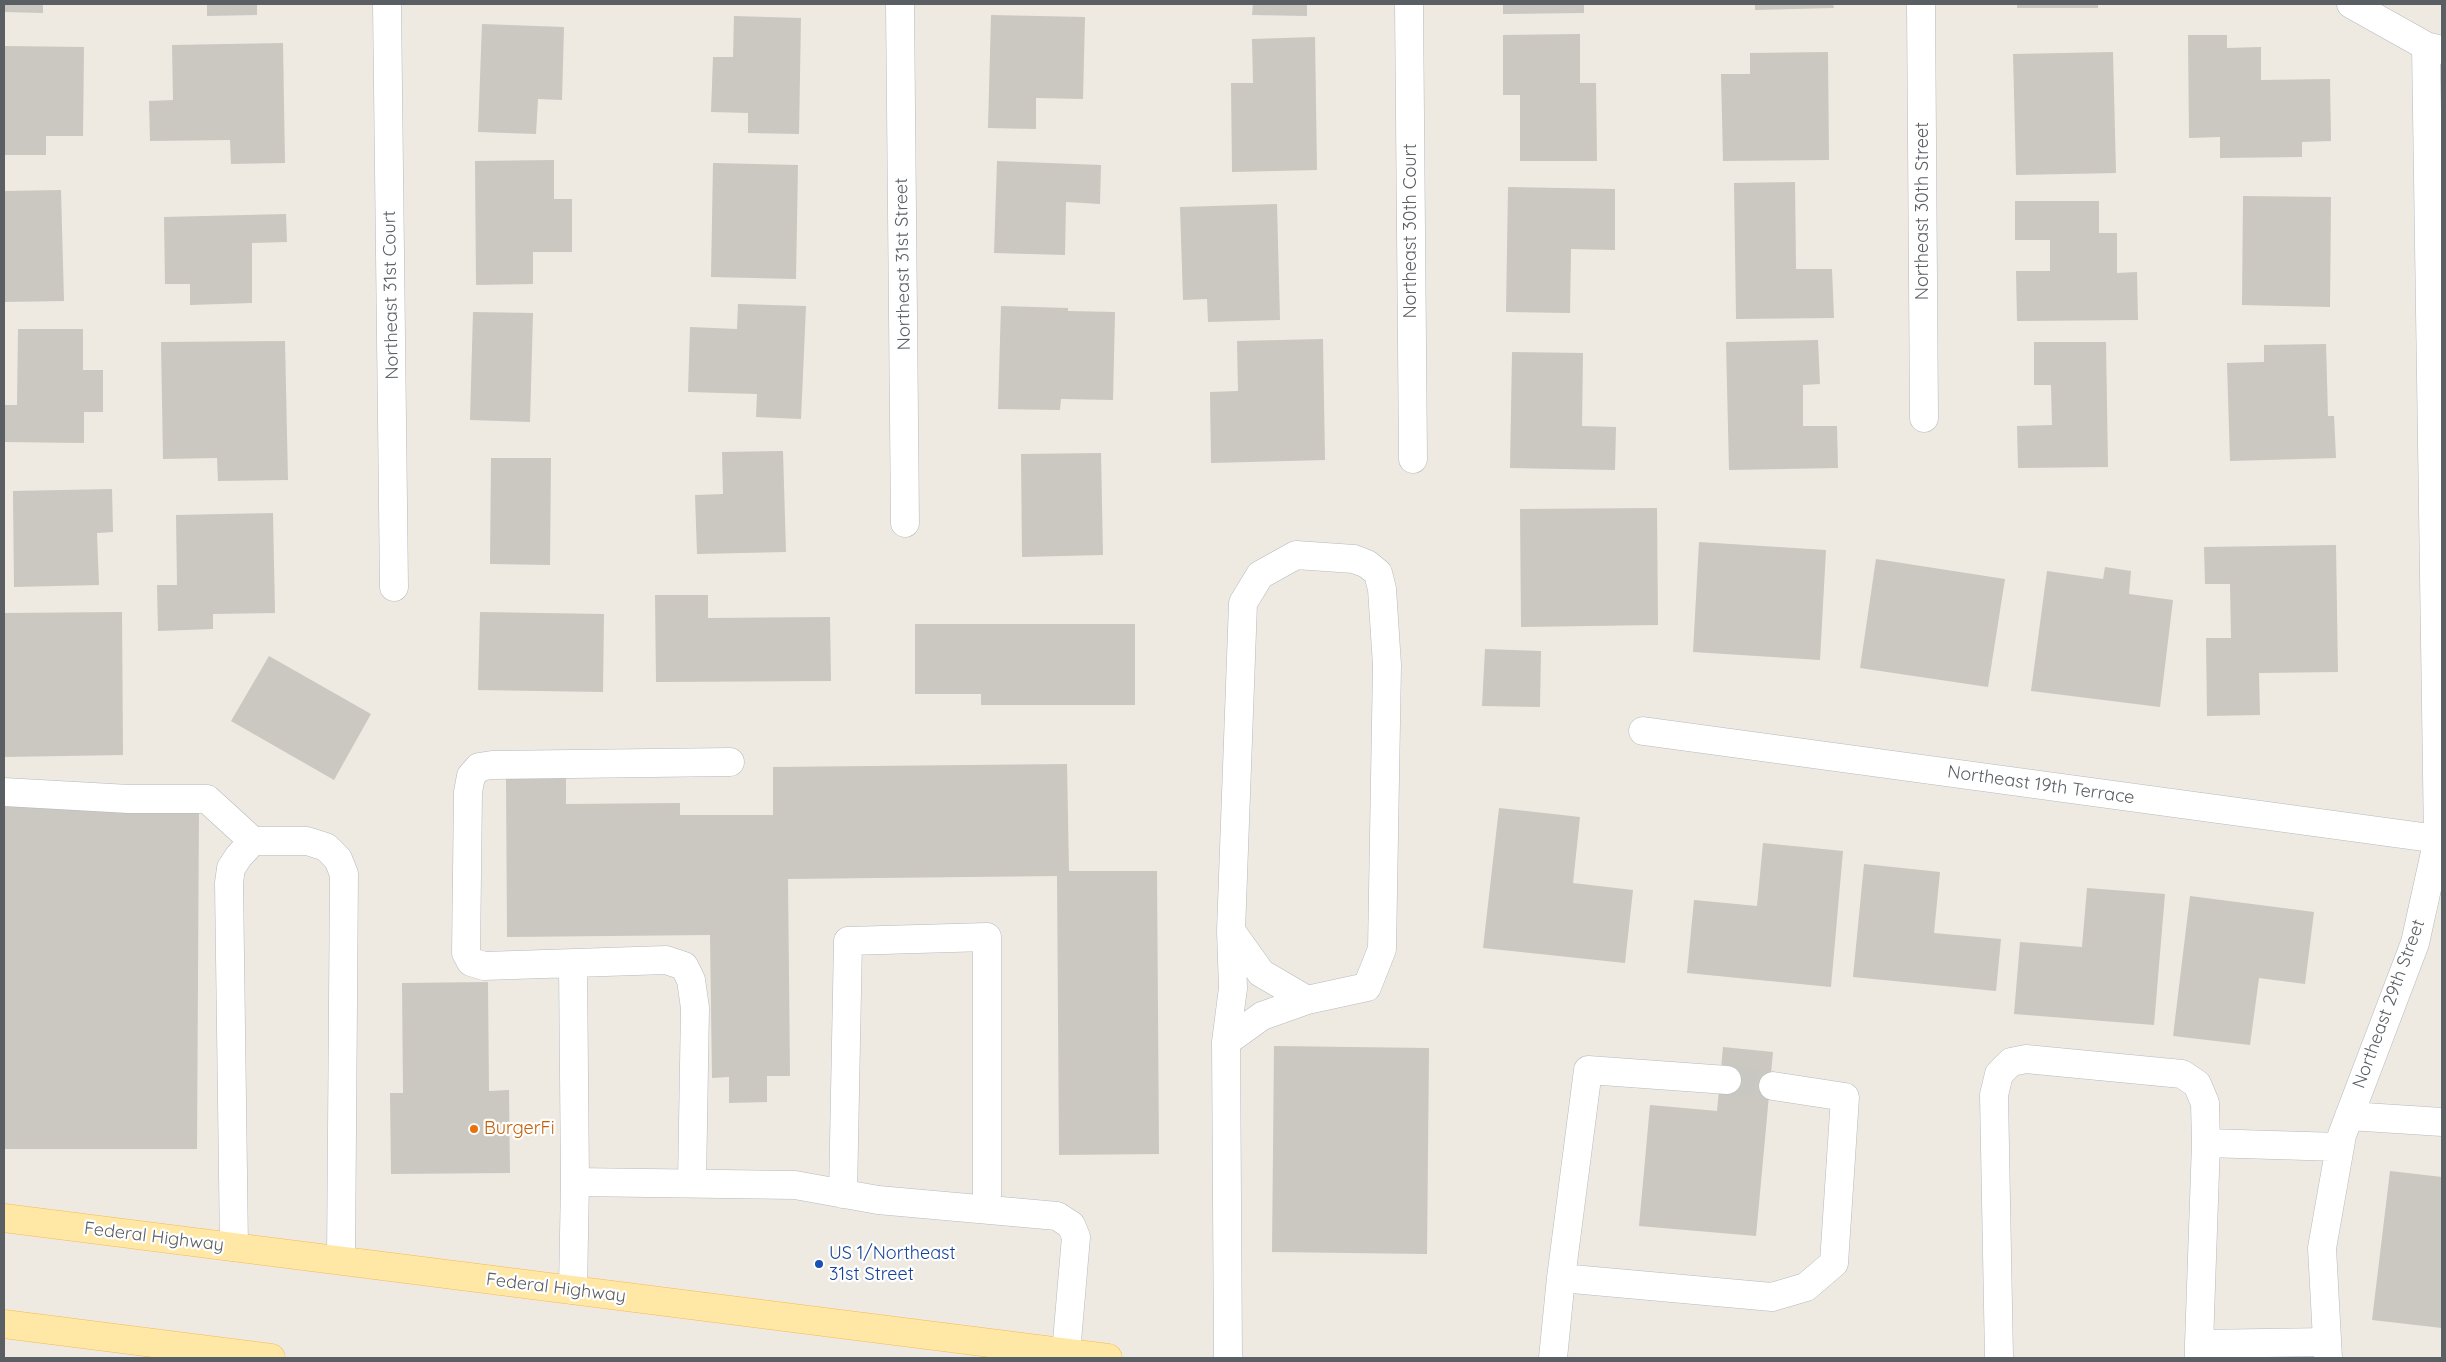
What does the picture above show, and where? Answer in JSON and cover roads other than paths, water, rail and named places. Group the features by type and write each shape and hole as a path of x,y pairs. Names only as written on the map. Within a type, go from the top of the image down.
{"main road":[{"name":"Federal Highway","path":"4,1218 573,1290 1063,1356 1108,1358"},
{"path":"4,1324 271,1358"}],"street":[{"name":"Northeast 31st Court","path":"388,4 394,587"},
{"name":"Northeast 31st Street","path":"900,4 905,523"},
{"name":"Northeast 30th Court","path":"1410,4 1413,459"},
{"name":"Northeast 30th Street","path":"1922,4 1924,418"},
{"path":"2351,4 2434,48"},
{"name":"Northeast 29th Street","path":"2328,1350 2322,1248 2340,1147 2349,1116 2415,943 2438,839 2434,48"},
{"path":"1226,1042 1262,1016 1307,1000 1367,987 1382,949 1387,665 1382,589 1378,573 1367,564 1354,559 1296,556 1260,575 1243,603 1231,931 1233,988 1226,1042 1228,1358"},
{"name":"Northeast 19th Terrace","path":"1643,731 2438,839"},
{"path":"692,1183 695,1008 691,980 684,966 666,960 573,965 484,966 471,962 466,953 468,792 471,776 479,767 492,765 730,762"},
{"path":"4,792 129,799 207,800 253,841 307,841 326,847 338,859 344,874 341,1260"},
{"path":"234,1247 229,883 232,868 239,856 253,841"},
{"path":"1231,931 1261,973 1307,1000"},
{"path":"843,1194 848,941 987,937 987,1209"},
{"path":"573,965 575,1182 573,1290"},
{"path":"2000,1358 1994,1094 1998,1074 2011,1062 2026,1059 2182,1074 2197,1084 2205,1103 2206,1143 2199,1351 2328,1350"},
{"path":"1553,1358 1561,1278 1588,1070 1726,1080"},
{"path":"1561,1278 1772,1297 1806,1287 1834,1264 1845,1097 1773,1086"},
{"path":"2349,1116 2442,1122"},
{"path":"2206,1143 2340,1147"},
{"path":"575,1182 795,1185 878,1200 1057,1216 1071,1225 1076,1237 1076,1251 1063,1356"}],"tunnel":[{"path":"1727,1080 1773,1086"}],"place":[{"name":"BurgerFi","path":"474,1129"},
{"name":"US 1/Northeast 31st Street","path":"819,1264"}]}
